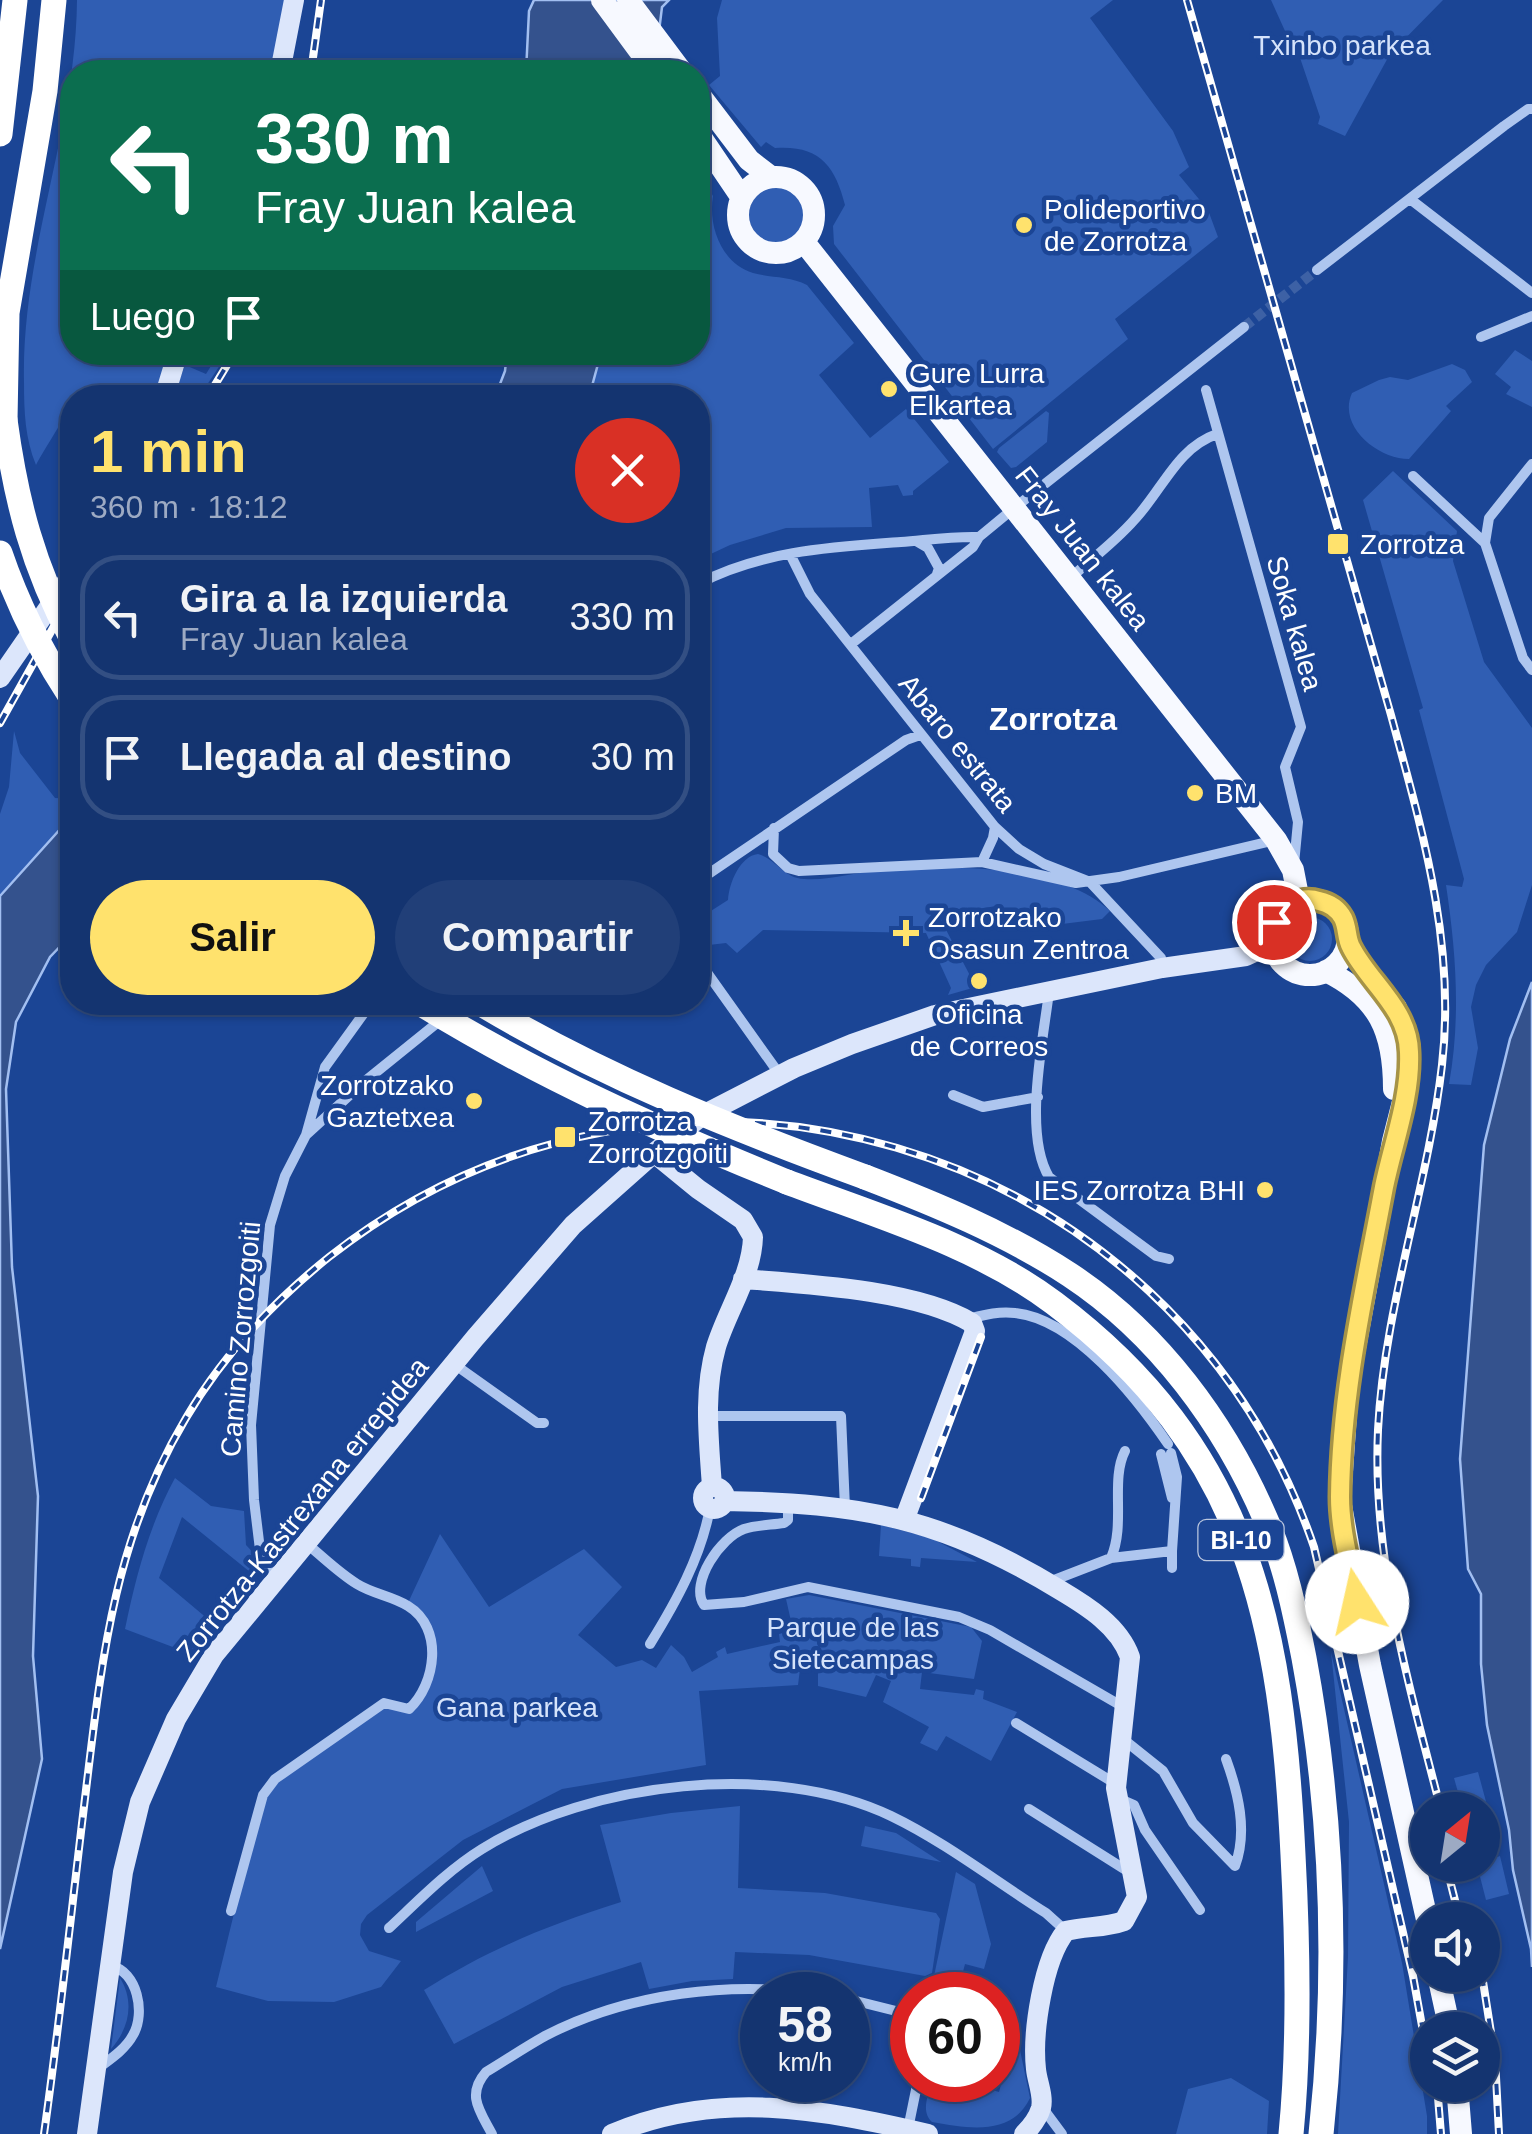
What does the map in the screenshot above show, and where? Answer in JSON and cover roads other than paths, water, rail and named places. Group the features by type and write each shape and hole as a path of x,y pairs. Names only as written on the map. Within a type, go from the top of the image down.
{"highway":[{"path":"0,134 15,0"},
{"path":"54,0 36,145 7,313 5,420 14,486 26,533 60,616"},
{"path":"0,554 15,595 60,680"},
{"name":"BI-10","path":"440,1015 612,1109 971,1254 1051,1300 1139,1378 1169,1414 1220,1492 1241,1539 1266,1617 1290,1777 1297,2001 1291,2134"},
{"name":"BI-10","path":"500,1015 671,1102 990,1229 1070,1275 1116,1312 1164,1357 1194,1394 1230,1449 1261,1508 1294,1604 1312,1704 1328,1864 1330,1997 1322,2134"}],"main road":[{"path":"602,0 646,60"},
{"path":"628,0 673,60"},
{"path":"710,109 749,160 771,177 794,181 810,198 814,221 804,242 783,253 759,250 742,233 738,209 749,188 771,177"},
{"path":"710,150 742,198"},
{"name":"Fray Juan kalea","path":"804,242 1276,840 1293,870 1299,900"},
{"path":"1326,972 1344,954 1347,929 1334,908 1312,899 1299,900 1280,912 1274,922 1272,944 1276,955 1293,972 1326,972 1348,984 1384,1022 1394,1073 1393,1141"},
{"path":"1348,942 1396,1008 1410,1048 1406,1090 1348,1386 1340,1500 1370,1665 1423,1902"},
{"path":"1457,2102 1460,2134"}],"street":[{"path":"282,60 294,0"},
{"path":"1317,270 1532,109"},
{"path":"1410,199 1532,293"},
{"path":"1481,337 1532,316"},
{"path":"851,644 1013,509 1244,327"},
{"name":"Soka kalea","path":"1206,390 1301,727 1285,767 1298,822 1293,870"},
{"path":"1069,579 1136,519 1184,454 1204,438 1217,434"},
{"path":"1532,464 1488,518 1485,544 1504,608 1523,658 1532,670"},
{"path":"1412,476 1485,544"},
{"path":"710,579 742,564 790,554 915,540 979,538"},
{"path":"915,540 928,548 939,568 936,575"},
{"name":"Abaro estrata","path":"790,554 810,594 995,827 1044,864 1090,882 1161,958 1162,968"},
{"path":"0,678 60,591"},
{"path":"710,873 906,740 920,735"},
{"path":"982,862 995,827"},
{"path":"773,854 774,828"},
{"path":"726,862 755,850 773,854 799,872 982,862 1076,883 1276,840"},
{"name":"Zorrotza-Kastrexana errepidea","path":"87,2134 131,1838 156,1762 176,1720 214,1655 573,1225 703,1114 852,1044 935,1015 1162,968 1246,956 1272,944"},
{"path":"710,977 780,1076"},
{"path":"1049,991 1038,1097 1039,1146 1049,1176 1156,1256 1169,1259"},
{"name":"Camino Zorrozgoiti","path":"278,1576 261,1558 251,1425 272,1212 306,1135 325,1067 363,1015"},
{"path":"306,1135 447,1015"},
{"path":"953,1095 983,1107 1038,1097"},
{"path":"650,1644 705,1532 714,1490 707,1395 716,1349 753,1247 750,1227 654,1153"},
{"path":"743,1280 850,1289 902,1298 966,1320 998,1312 1036,1318 1090,1352 1145,1411 1167,1450 1177,1477 1172,1568"},
{"path":"905,1518 974,1331 966,1320"},
{"path":"454,1364 537,1423 544,1423"},
{"path":"708,1416 841,1416 845,1508"},
{"path":"1111,1558 1118,1540 1124,1451"},
{"path":"714,1490 905,1518 990,1550 1048,1582 1100,1617 1126,1644 1130,1657 1117,1791 1137,1897 1124,1921 1066,1931 1057,1943 1038,2015 1036,2065 1042,2107 1062,2134"},
{"path":"788,1503 788,1520 784,1523 742,1529 724,1542 699,1588 698,1598 704,1605 744,1602 808,1588 959,1617 990,1630 1126,1708"},
{"path":"230,1911 263,1796 275,1778 384,1704 408,1709 423,1695 432,1669 430,1632 422,1616 407,1605 356,1583 307,1544"},
{"path":"1048,1582 1111,1558 1172,1551"},
{"path":"1016,1723 1134,1805 1145,1830 1200,1910"},
{"path":"1122,1739 1162,1771 1193,1823 1235,1866 1242,1826 1226,1759"},
{"path":"389,1928 460,1865 516,1831 579,1806 650,1791 704,1785 765,1786 822,1794 891,1816 1046,1913 1066,1931"},
{"path":"1028,1809 1135,1876"},
{"path":"96,2070 118,2054 136,2030 138,2008 131,1978 126,1971 111,1966"},
{"path":"492,2134 476,2104 475,2088 486,2072 546,2036 593,2015 656,1999 740,1991"},
{"path":"612,2134 687,2111 772,2105 918,2132 918,2102"},
{"path":"1024,2134 1042,2107"}],"tunnel":[{"path":"1244,327 1317,270"}],"railway":[{"path":"313,60 321,0"},
{"path":"1187,0 1391,715 1424,844 1440,931 1445,1020 1442,1065 1389,1338 1378,1430 1378,1479 1387,1574 1436,1792"},
{"path":"215,385 227,365"},
{"path":"0,723 60,616"},
{"path":"44,2134 98,1692 115,1598 143,1507 186,1418 250,1331 329,1257 463,1176 607,1132 753,1123 896,1148 1030,1204 1149,1291 1245,1406 1314,1547 1420,2012"},
{"path":"921,1498 981,1337"},
{"path":"1450,1882 1455,1902"},
{"path":"1485,1992 1495,2058 1499,2134"},
{"path":"1438,2102 1441,2134"}],"place":[{"name":"Polideportivo de Zorrotza","path":"1024,225"},
{"name":"Gure Lurra Elkartea","path":"889,389"},
{"name":"Zorrotza","path":"1338,544"},
{"name":"BM","path":"1195,793"},
{"name":"Zorrotzako Osasun Zentroa","path":"906,933"},
{"name":"Oficina de Correos","path":"979,981"},
{"name":"Zorrotzako Gaztetxea","path":"474,1101"},
{"name":"Zorrotza Zorrotzgoiti","path":"565,1137"},
{"name":"IES Zorrotza BHI","path":"1265,1190"}],"district":[{"name":"Zorrotza","path":"1053,719"}],"park label":[{"name":"Txinbo parkea","path":"1342,45"},
{"name":"Parque de las Sietecampas","path":"853,1643"},
{"name":"Gana parkea","path":"517,1707"}]}
